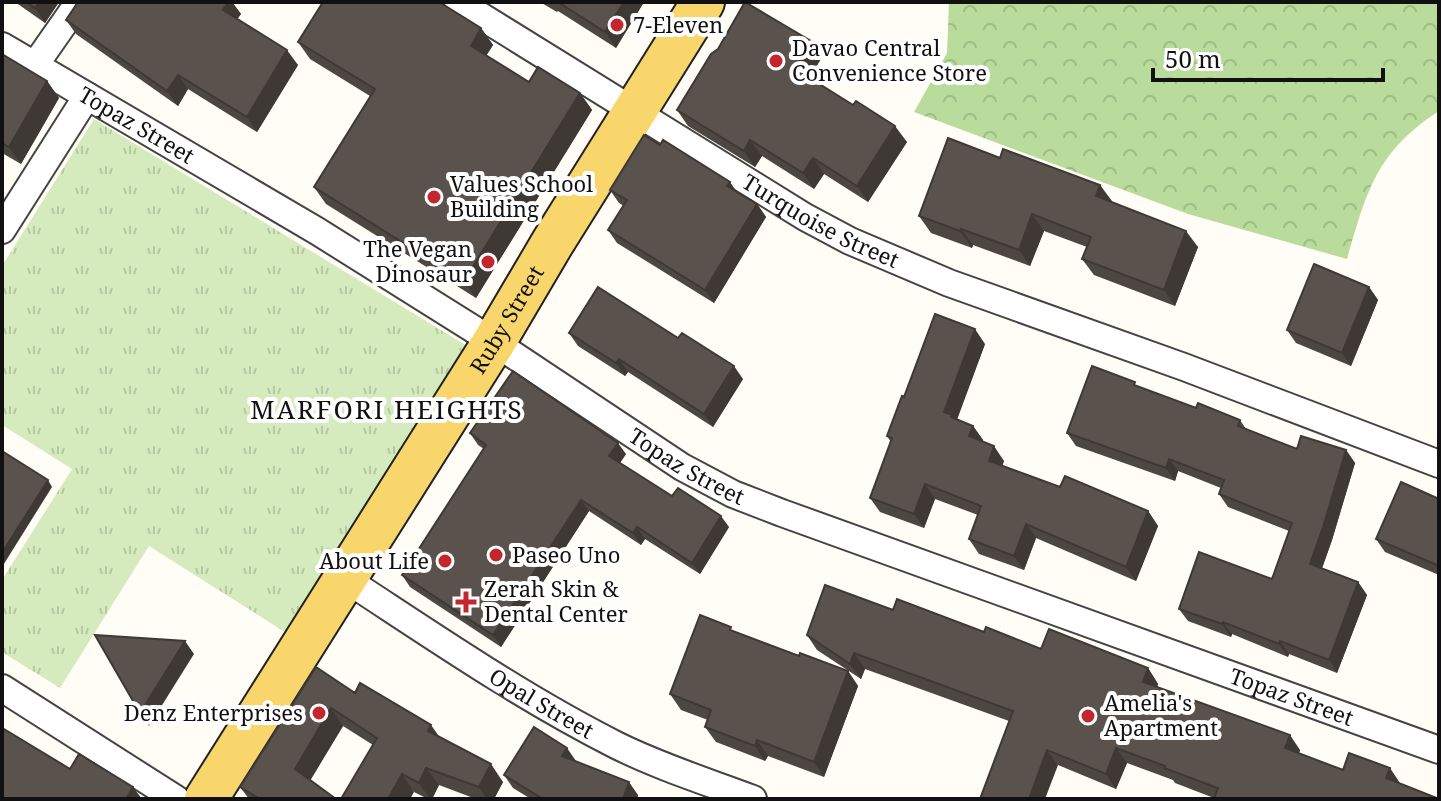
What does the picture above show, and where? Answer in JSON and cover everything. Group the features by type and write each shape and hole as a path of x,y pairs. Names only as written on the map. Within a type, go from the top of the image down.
{"main road":[{"name":"Ruby Street","path":"206,799 494,342 703,2"}],"street":[{"path":"35,65 79,2"},
{"name":"Turquoise Street","path":"458,2 805,217 850,241 949,283 1184,367 1439,464"},
{"name":"Topaz Street","path":"2,46 317,231 494,342 682,467 733,494 1439,750"},
{"path":"2,230 87,96"},
{"name":"Opal Street","path":"344,578 567,720 620,747 753,799"},
{"path":"2,688 176,799"}],"green space":[{"path":"949,2 1439,2 1439,111 1418,126 1387,158 1368,193 1347,259 1188,214 914,112 947,53"},
{"path":"94,119 472,349 288,634 149,546 60,688 2,652 2,580 72,469 2,425 2,266"}],"building":[{"path":"78,2 228,2 223,10 287,50 247,117 178,75 167,91 66,20"},
{"path":"323,2 439,2 481,28 471,46 529,82 538,67 580,93 464,281 314,187 375,89 298,42"},
{"path":"558,2 624,2 605,32"},
{"path":"745,2 811,41 794,68 853,105 856,101 895,126 857,186 813,158 803,173 750,140 744,151 677,110"},
{"path":"2,54 47,81 9,147 2,143"},
{"path":"644,135 660,145 663,140 730,182 727,186 757,204 705,290 608,230 627,200 610,190"},
{"path":"948,138 1000,158 1003,149 1100,185 1096,196 1186,231 1164,290 1082,259 1091,237 1032,214 1019,250 919,216"},
{"path":"1314,264 1369,287 1342,353 1287,330"},
{"path":"598,287 678,338 682,333 734,366 704,414 619,359 616,363 569,333"},
{"path":"935,314 975,329 944,412 973,426 969,436 994,446 989,461 1060,487 1065,476 1148,511 1126,567 1026,524 1014,556 969,539 981,506 925,484 914,514 870,498 892,438 887,436"},
{"path":"1092,366 1196,408 1198,403 1240,420 1238,426 1297,449 1301,436 1346,450 1310,564 1358,582 1329,660 1179,609 1199,552 1272,579 1292,523 1219,494 1224,480 1169,459 1166,468 1067,433"},
{"path":"513,371 618,443 609,456 672,496 678,488 721,516 692,563 637,527 633,533 581,500 493,635 402,575 486,445 470,433"},
{"path":"2,451 48,480 2,553"},
{"path":"1401,482 1439,499 1439,566 1376,539"},
{"path":"825,585 893,610 897,599 984,632 986,627 1041,649 1049,629 1148,668 1143,682 1290,735 1285,748 1343,770 1349,753 1390,768 1386,778 1439,799 1214,799 1218,788 1116,748 1106,774 1047,750 1029,799 980,799 1013,711 854,653 850,664 807,635"},
{"path":"700,615 731,627 730,630 848,671 814,762 757,740 755,746 705,727 711,710 670,694"},
{"path":"95,635 185,641 140,713"},
{"path":"316,667 355,693 360,683 431,725 428,731 491,764 479,787 426,768 419,783 402,774 388,799 341,799 377,738 331,708 295,769 336,799 260,799 240,787"},
{"path":"534,727 567,748 562,756 629,782 623,799 543,799 504,775"},
{"path":"4,729 70,769 79,754 133,787 126,799 2,799"}],"place":[{"name":"7-Eleven","path":"617,25"},
{"name":"Davao Central Convenience Store","path":"776,61"},
{"name":"Values School Building","path":"434,197"},
{"name":"The Vegan Dinosaur","path":"488,262"},
{"name":"Paseo Uno","path":"496,555"},
{"name":"About Life","path":"445,561"},
{"name":"Zerah Skin & Dental Center","path":"466,602"},
{"name":"Denz Enterprises","path":"319,713"},
{"name":"Amelia's Apartment","path":"1088,716"}],"district":[{"name":"MARFORI HEIGHTS","path":"387,410"}]}
